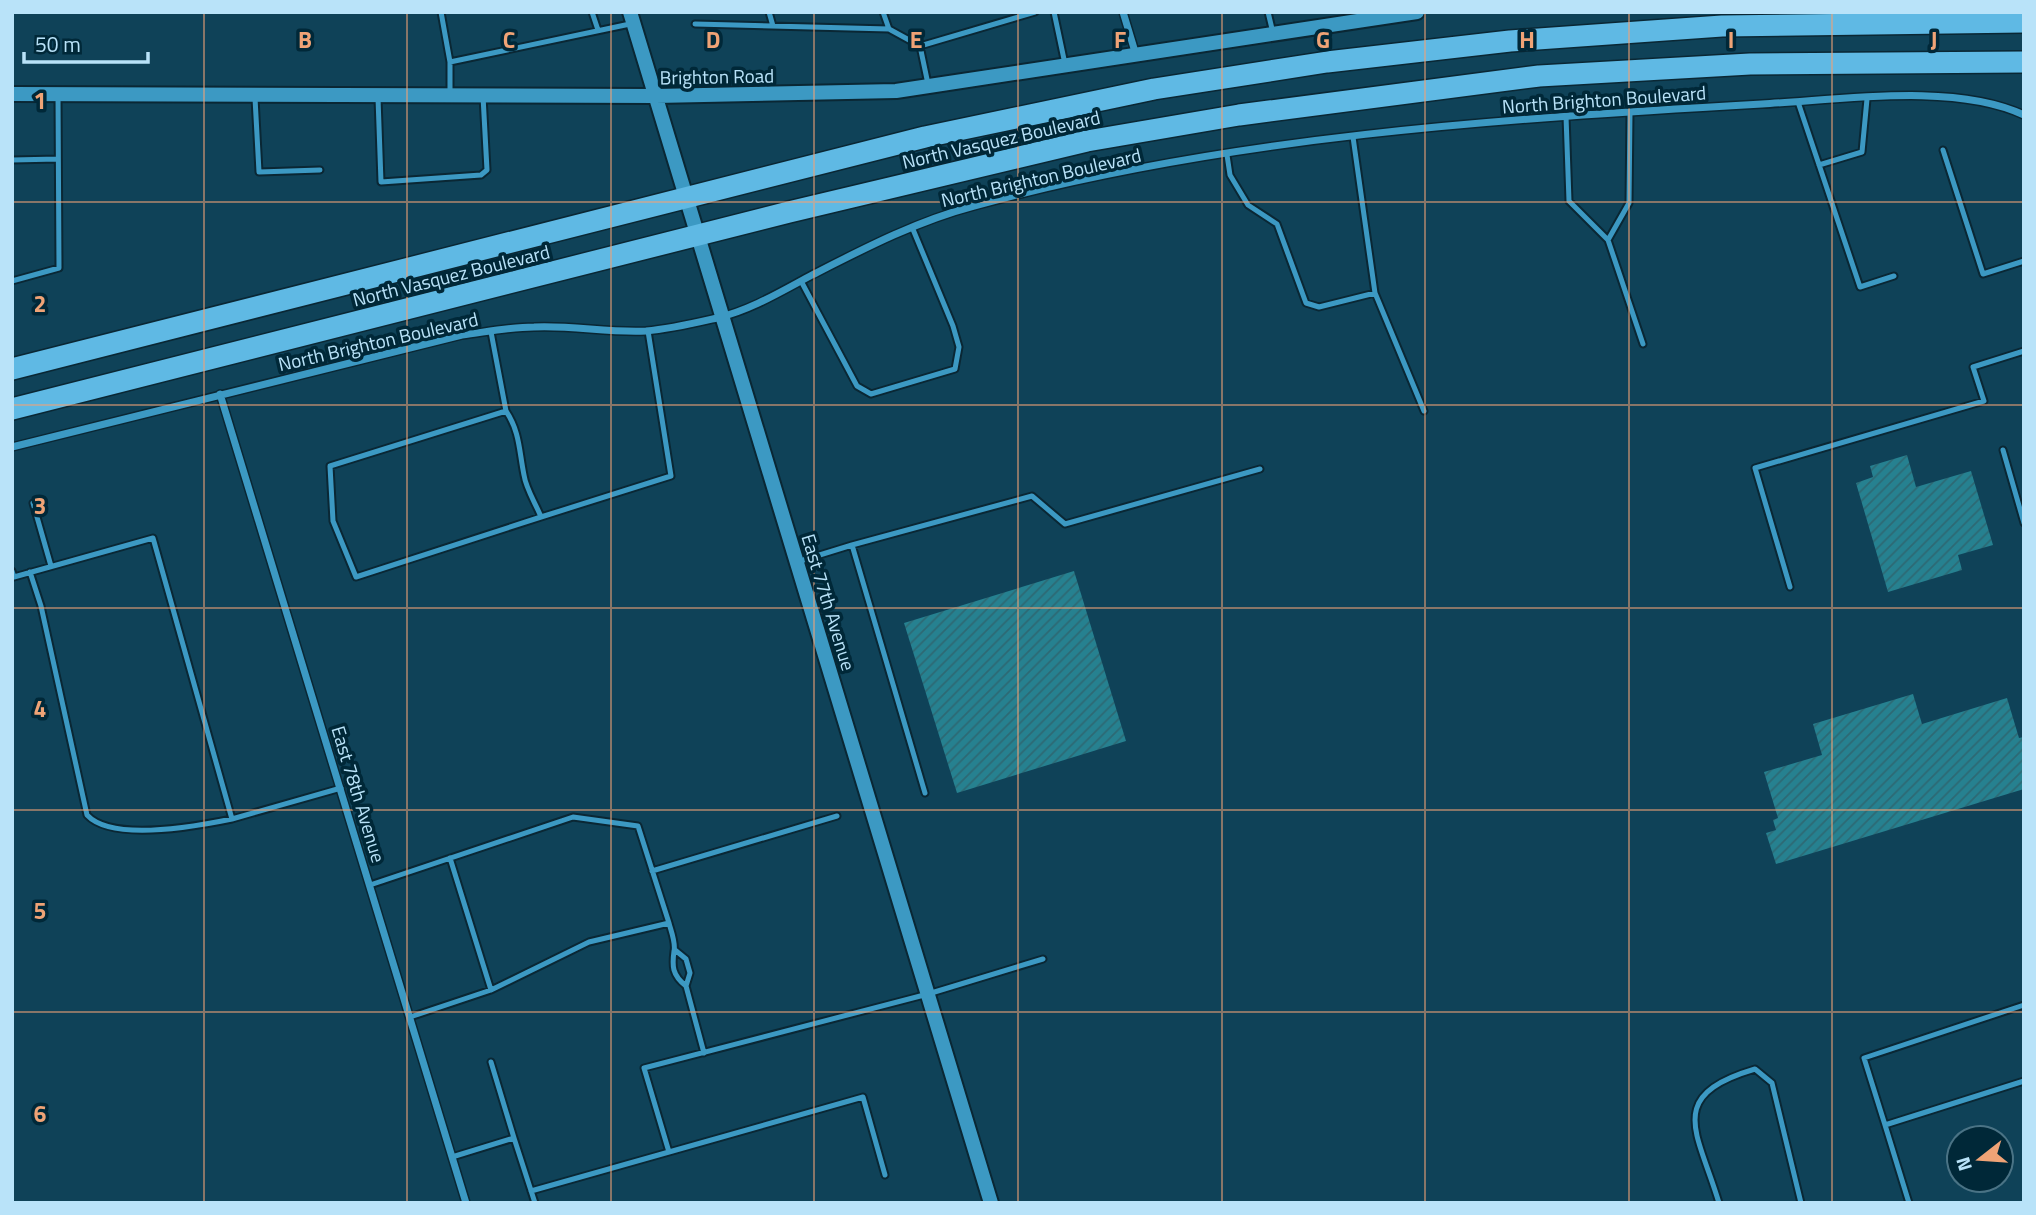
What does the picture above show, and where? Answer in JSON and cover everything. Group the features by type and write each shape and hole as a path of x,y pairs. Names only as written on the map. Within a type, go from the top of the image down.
{"highway":[{"name":"North Vasquez Boulevard","path":"12,369 686,197 1031,113 1154,89 1326,62 1510,41 1722,26 2024,22"},
{"name":"North Vasquez Boulevard","path":"12,409 1087,141 1352,97 1539,76 1660,68 1854,62 2024,62"}],"street":[{"path":"1123,12 1137,55"},
{"name":"Brighton Road","path":"12,94 656,96 864,93 929,88 1417,12"},
{"name":"East 77th Avenue","path":"632,18 991,1203"},
{"name":"North Brighton Boulevard","path":"12,447 430,341 534,327 648,331 723,317 938,216 1016,196 1227,155 1353,137 1566,116 1798,102 1958,97 1999,103 2024,114"},
{"name":"East 78th Avenue","path":"220,394 466,1203"}],"lane":[{"path":"441,12 450,62 450,95"},
{"path":"592,12 598,30"},
{"path":"769,12 773,26"},
{"path":"883,12 889,29"},
{"path":"695,24 889,29 920,46 1035,12"},
{"path":"1054,12 1066,66"},
{"path":"1268,12 1273,33"},
{"path":"450,62 598,30 632,18"},
{"path":"920,46 929,88"},
{"path":"12,281 59,268 58,94"},
{"path":"255,94 258,172 320,170"},
{"path":"378,95 381,182 481,175 487,170 483,96"},
{"path":"1819,165 1862,152 1867,99"},
{"path":"1798,102 1860,287 1894,276"},
{"path":"1608,240 1629,203 1630,112"},
{"path":"1566,116 1569,201 1608,240 1643,344"},
{"path":"1353,137 1375,293 1424,411"},
{"path":"1943,150 1983,274 2024,261"},
{"path":"1227,155 1230,176 1248,205 1277,225 1306,303 1319,307 1375,293"},
{"path":"12,160 58,159"},
{"path":"801,281 857,386 871,394 955,369 959,347 953,326 912,227"},
{"path":"506,411 330,466 332,521 356,577 671,476 648,331"},
{"path":"491,332 506,411 514,423 522,449 524,477 541,517"},
{"path":"1790,587 1755,468 1984,401 1973,367 2024,351"},
{"path":"2003,450 2024,523"},
{"path":"797,562 1032,496 1065,524 1260,469"},
{"path":"33,503 51,566"},
{"path":"12,571 14,577 153,538 232,819"},
{"path":"852,545 925,793"},
{"path":"30,572 41,606 87,815 94,822 111,828 174,828 232,819 341,788"},
{"path":"652,871 837,816"},
{"path":"370,885 573,817 638,826 669,923 675,950 671,960 676,978 686,986"},
{"path":"450,858 491,990"},
{"path":"410,1017 491,990 589,942 669,923"},
{"path":"675,950 686,959 690,973 686,986 704,1053"},
{"path":"669,1152 644,1068 928,994 1043,959"},
{"path":"1909,1203 1864,1058 2024,1004"},
{"path":"491,1062 535,1203"},
{"path":"1719,1203 1693,1118 1700,1097 1707,1091 1723,1079 1755,1069 1772,1083 1801,1203"},
{"path":"1885,1125 2024,1081"},
{"path":"531,1191 863,1097 885,1175"},
{"path":"452,1157 514,1138"}],"building":[{"path":"1907,455 1916,487 1971,471 1993,545 1958,555 1962,570 1888,592 1856,483 1873,477 1870,466"},
{"path":"1074,571 1126,741 957,793 904,623"},
{"path":"1913,694 1922,724 2007,698 2019,738 2024,737 2024,789 1776,864 1766,833 1776,830 1773,820 1778,818 1764,772 1822,755 1813,724"}]}
